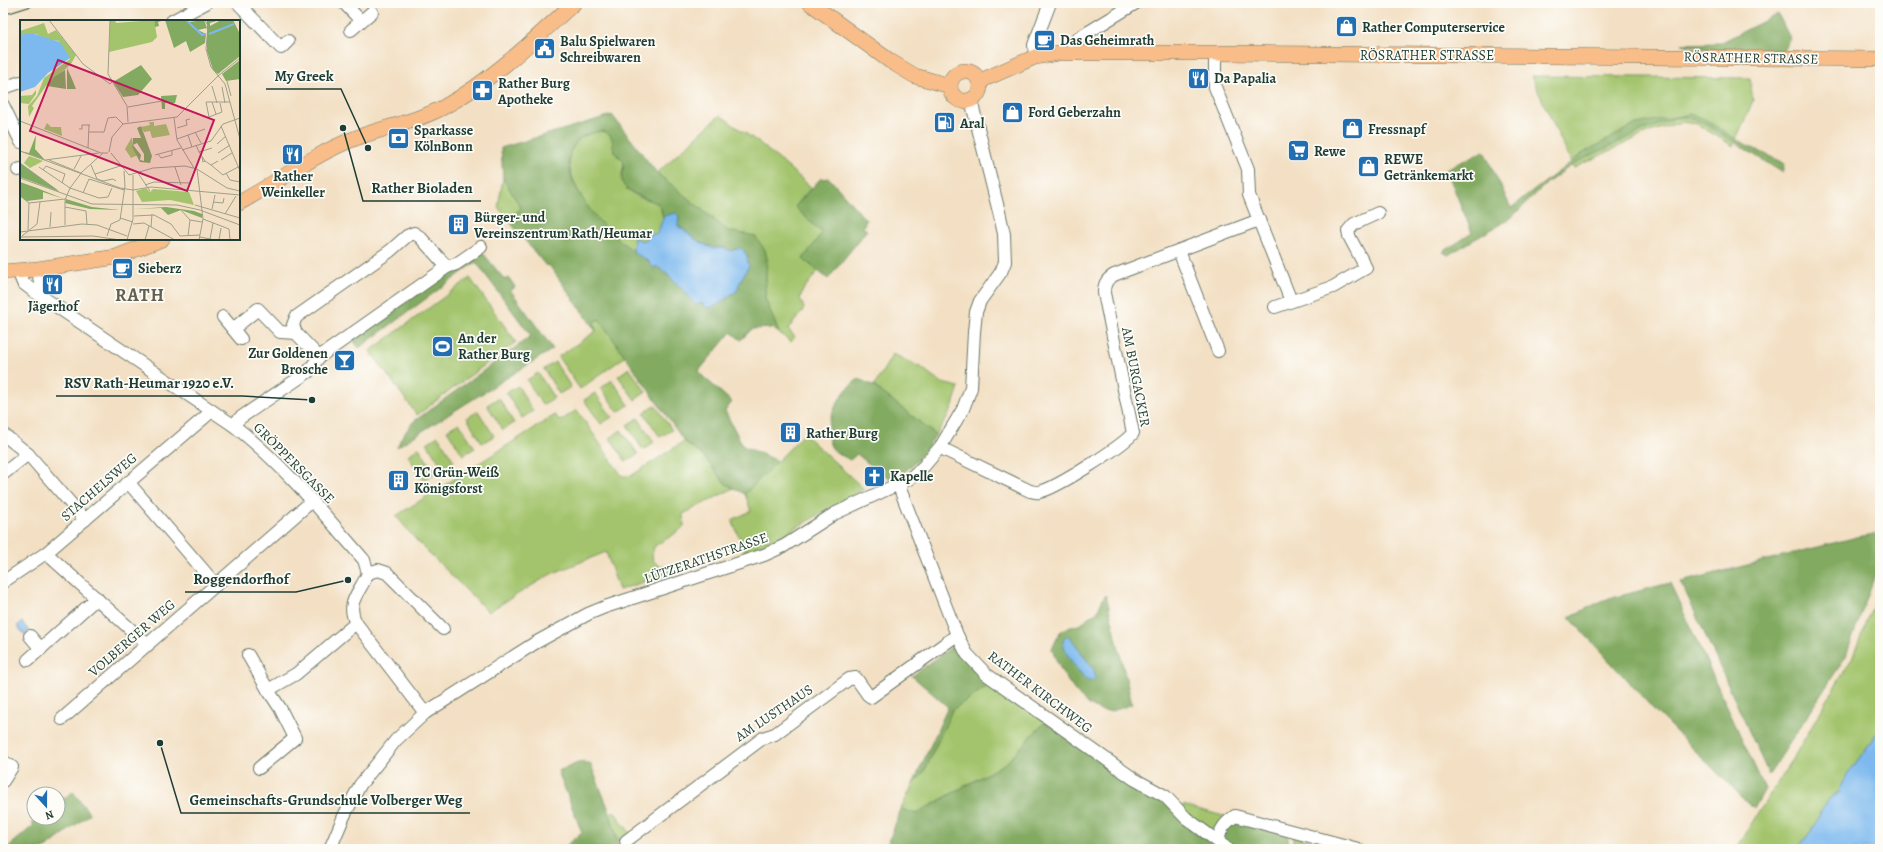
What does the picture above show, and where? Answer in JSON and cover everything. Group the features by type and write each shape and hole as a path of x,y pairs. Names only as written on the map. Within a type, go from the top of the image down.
{"main road":[{"path":"240,202 331,149 356,138 419,118 457,99 530,44 574,3"},
{"path":"810,3 890,61 915,76 950,86"},
{"name":"RÖSRATHER STRASSE","path":"980,81 1035,57 1048,54 1072,53 1880,59"},
{"path":"961,71 970,71 978,76 980,81 981,85 978,94 971,100 961,100 957,98 953,95 950,86 953,77 961,71"},
{"path":"10,271 38,269 116,257 159,240"}],"street":[{"path":"174,20 206,3"},
{"path":"238,3 281,48 288,41"},
{"path":"344,3 360,21"},
{"path":"1035,57 1033,49 1035,39 1050,3"},
{"path":"1072,53 1073,44 1077,38 1136,3"},
{"path":"351,30 372,12"},
{"path":"1215,53 1215,87 1248,169 1249,195 1291,301"},
{"path":"3,88 20,82"},
{"name":"LÜTZERATHSTRASSE","path":"330,849 344,816 360,786 396,740 425,713 529,647 581,617 605,607 764,555 784,546 834,514 898,484 917,473 941,446 963,409 971,388 973,337 980,301 1001,272 1005,262 1004,234 971,100"},
{"path":"3,105 20,140"},
{"path":"1275,307 1333,286 1366,268 1349,236 1348,231 1354,224 1378,213"},
{"name":"AM BURGACKER","path":"941,446 945,450 1030,491 1038,492 1050,488 1119,446 1133,433 1104,286 1107,280 1259,220"},
{"path":"319,358 296,333 293,325 296,317 390,251 407,236 414,233 420,236 446,267"},
{"path":"233,425 240,418 308,372 319,358 446,267 456,264 481,247"},
{"path":"1179,251 1218,351"},
{"path":"38,269 42,296"},
{"name":"GRÖPPERSGASSE","path":"10,271 23,283 233,425 256,445 312,501 364,560 368,573"},
{"path":"233,330 258,309 280,332 296,333"},
{"path":"223,317 241,339"},
{"name":"STACHELSWEG","path":"3,582 46,552 212,411"},
{"path":"3,434 28,454 85,520"},
{"path":"3,474 28,454"},
{"path":"128,482 216,585"},
{"name":"RATHER KIRCHWEG","path":"898,484 967,654 986,674 1134,779 1165,796 1186,818 1228,849"},
{"name":"VOLBERGER WEG","path":"62,719 312,501"},
{"path":"46,552 148,645"},
{"path":"425,713 356,624 351,614 351,604 364,585 368,573 378,570 387,573 443,629"},
{"path":"28,660 97,598"},
{"path":"268,690 296,674 356,624"},
{"name":"AM LUSTHAUS","path":"626,841 763,738 775,734 849,679 856,678 868,695 872,697 958,635"},
{"path":"30,636 41,648"},
{"path":"248,655 280,708 295,738 260,768"},
{"path":"3,761 12,767 3,781"},
{"path":"1218,841 1219,834 1224,824 1235,816 1358,849"}],"green space":[{"path":"1778,14 1790,38 1783,51 1719,51 1681,44 1720,43"},
{"path":"1531,76 1750,78 1753,101 1733,146 1697,124 1681,122 1647,133 1574,168"},
{"path":"1691,114 1703,118 1737,140 1785,164 1783,173 1704,123 1687,117 1675,118 1644,130 1575,163 1548,182 1511,218 1448,255 1443,252 1472,233 1446,169 1484,151 1511,208 1583,153 1636,124"},
{"path":"612,115 657,173 728,231 755,236 765,250 767,258 765,298 779,333 772,328 752,329 741,340 731,332 698,372 732,402 725,411 743,446 778,461 745,494 726,484 702,455 684,441 599,319 593,323 596,331 549,265 546,266 509,221 521,208 503,178 501,148","holes":["603,131 612,139 614,152 623,160 624,166 622,181 628,190 658,204 660,206 663,218 664,216 676,213 679,216 678,226 699,241 710,246 723,247 730,251 739,249 748,256 746,260 749,266 740,281 737,291 709,308 706,308 702,303 698,304 693,301 689,295 661,269 657,266 653,268 646,260 607,230 590,209 575,185 570,173 569,161 571,151 577,142 584,136"]},
{"path":"720,115 762,145 811,187 795,207 822,233 803,259 818,271 803,290 800,298 804,308 802,312 788,329 795,337 791,342 779,333 765,298 767,258 755,236 728,231 657,173"},
{"path":"603,131 611,134 617,156 623,159 624,164 622,173 627,190 639,197 656,202 660,206 663,218 658,234 642,241 633,239 633,252 599,222 579,192 573,179 570,165 570,153 575,143 586,135"},
{"path":"503,178 521,208 509,221 498,207"},
{"path":"829,178 866,220 863,228 867,230 828,279 803,259 822,233 795,207 820,179"},
{"path":"482,252 505,280 509,278 515,287 511,291 553,349 397,447 401,438 413,422 531,336 476,262 359,348 353,340 447,273"},
{"name":"An der Rather Burg","path":"470,278 516,342 417,415 370,351"},
{"path":"599,319 626,356 580,389 558,357 596,331 593,323"},
{"path":"893,354 922,368 942,383 959,387 951,411 936,435 874,386"},
{"path":"555,362 571,387 559,394 544,369"},
{"path":"629,368 646,392 635,400 618,376"},
{"path":"538,373 554,398 542,405 527,380"},
{"path":"859,379 874,386 936,435 918,460 894,481 875,469 857,454 850,460 833,450 829,440 828,430 834,410 845,391"},
{"path":"612,380 629,405 618,412 601,388"},
{"path":"518,386 533,411 522,418 506,393"},
{"path":"595,393 612,417 601,424 584,400"},
{"path":"499,398 514,423 503,430 487,405"},
{"path":"655,405 672,430 660,437 644,413"},
{"path":"577,410 622,476 631,476 684,441 702,455 726,484 734,488 683,514 683,527 655,546 652,554 654,561 660,566 669,566 671,573 619,590 606,552 551,574 488,612 417,541 396,516 555,415 560,421"},
{"path":"478,411 494,436 482,443 467,418"},
{"path":"638,418 654,442 643,450 627,425"},
{"path":"459,423 475,448 463,455 447,430"},
{"path":"621,430 638,454 626,462 610,438"},
{"path":"804,434 864,489 769,543 745,552 732,520 751,511 745,494"},
{"path":"438,436 454,461 443,468 427,443"},
{"path":"419,448 435,473 423,480 408,455"},
{"path":"1880,533 1880,561 1846,656 1769,775 1681,582 1857,537"},
{"path":"1670,583 1765,789 1754,809 1657,713 1569,617 1604,600"},
{"path":"1880,589 1880,729 1848,774 1838,793 1832,796 1820,813 1816,825 1797,849 1735,849 1789,765 1852,658"},
{"path":"1106,595 1132,704 1109,711 1102,711 1094,708 1086,702 1071,686 1059,666 1052,649 1060,632 1064,629 1082,624 1088,617 1097,613 1103,598"},
{"path":"956,644 992,683 952,710 924,772 913,784 948,707 912,676"},
{"path":"992,683 1045,722 1006,763 915,814 901,809 913,784 924,772 952,710"},
{"path":"1045,722 1169,804 1212,842 1207,849 886,849 901,809 916,814 1006,763"},
{"path":"583,761 585,765 590,763 609,810 619,846 623,849 562,849 582,833 558,771"},
{"path":"73,792 90,814 44,849 6,849 33,826 66,826 66,797"},
{"path":"1183,805 1227,817 1215,836 1181,808"},
{"path":"614,811 630,833 618,841 610,814"},
{"path":"1235,822 1287,834 1290,849 1232,849 1224,842 1223,831"},
{"path":"1293,836 1343,849 1293,849"}],"water":[{"path":"676,213 679,216 678,226 701,243 713,248 724,248 730,251 740,248 743,249 748,256 747,260 749,266 740,281 737,291 715,306 706,308 702,303 695,305 686,293 666,273 657,266 653,268 648,261 633,252 634,237 642,241 647,239 649,234 657,234 664,216"},
{"path":"22,622 29,631 25,635 17,626"},
{"path":"1067,636 1070,637 1094,670 1094,680 1088,681 1076,668 1069,657 1063,640"},
{"path":"1880,729 1880,849 1797,849 1816,825 1820,813 1832,796 1838,793 1848,774"}],"tram line":[{"path":"3,15 41,3"}],"place":[{"name":"Rather Computerservice","path":"1347,27"},
{"name":"Das Geheimrath","path":"1044,40"},
{"name":"Balu Spielwaren Schreibwaren","path":"545,49"},
{"name":"Da Papalia","path":"1198,78"},
{"name":"Rather Burg Apotheke","path":"482,91"},
{"name":"Ford Geberzahn","path":"1012,112"},
{"name":"Aral","path":"945,123"},
{"name":"Rather Bioladen","path":"343,128"},
{"name":"Fressnapf","path":"1353,129"},
{"name":"Sparkasse KölnBonn","path":"398,138"},
{"name":"My Greek","path":"368,148"},
{"name":"Rewe","path":"1299,151"},
{"name":"Rather Weinkeller","path":"293,154"},
{"name":"REWE Getränkemarkt","path":"1368,167"},
{"name":"Bürger- und Vereinszentrum Rath/Heumar","path":"458,225"},
{"name":"Sieberz","path":"123,268"},
{"name":"Jägerhof","path":"53,284"},
{"name":"An der Rather Burg","path":"443,346"},
{"name":"Zur Goldenen Brosche","path":"344,361"},
{"name":"RSV Rath-Heumar 1920 e.V.","path":"312,400"},
{"name":"Rather Burg","path":"790,433"},
{"name":"Kapelle","path":"874,476"},
{"name":"TC Grün-Weiß Königsforst","path":"398,480"},
{"name":"Roggendorfhof","path":"348,580"},
{"name":"Gemeinschafts-Grundschule Volberger Weg","path":"160,743"}],"district":[{"name":"RATH","path":"140,295"}]}
